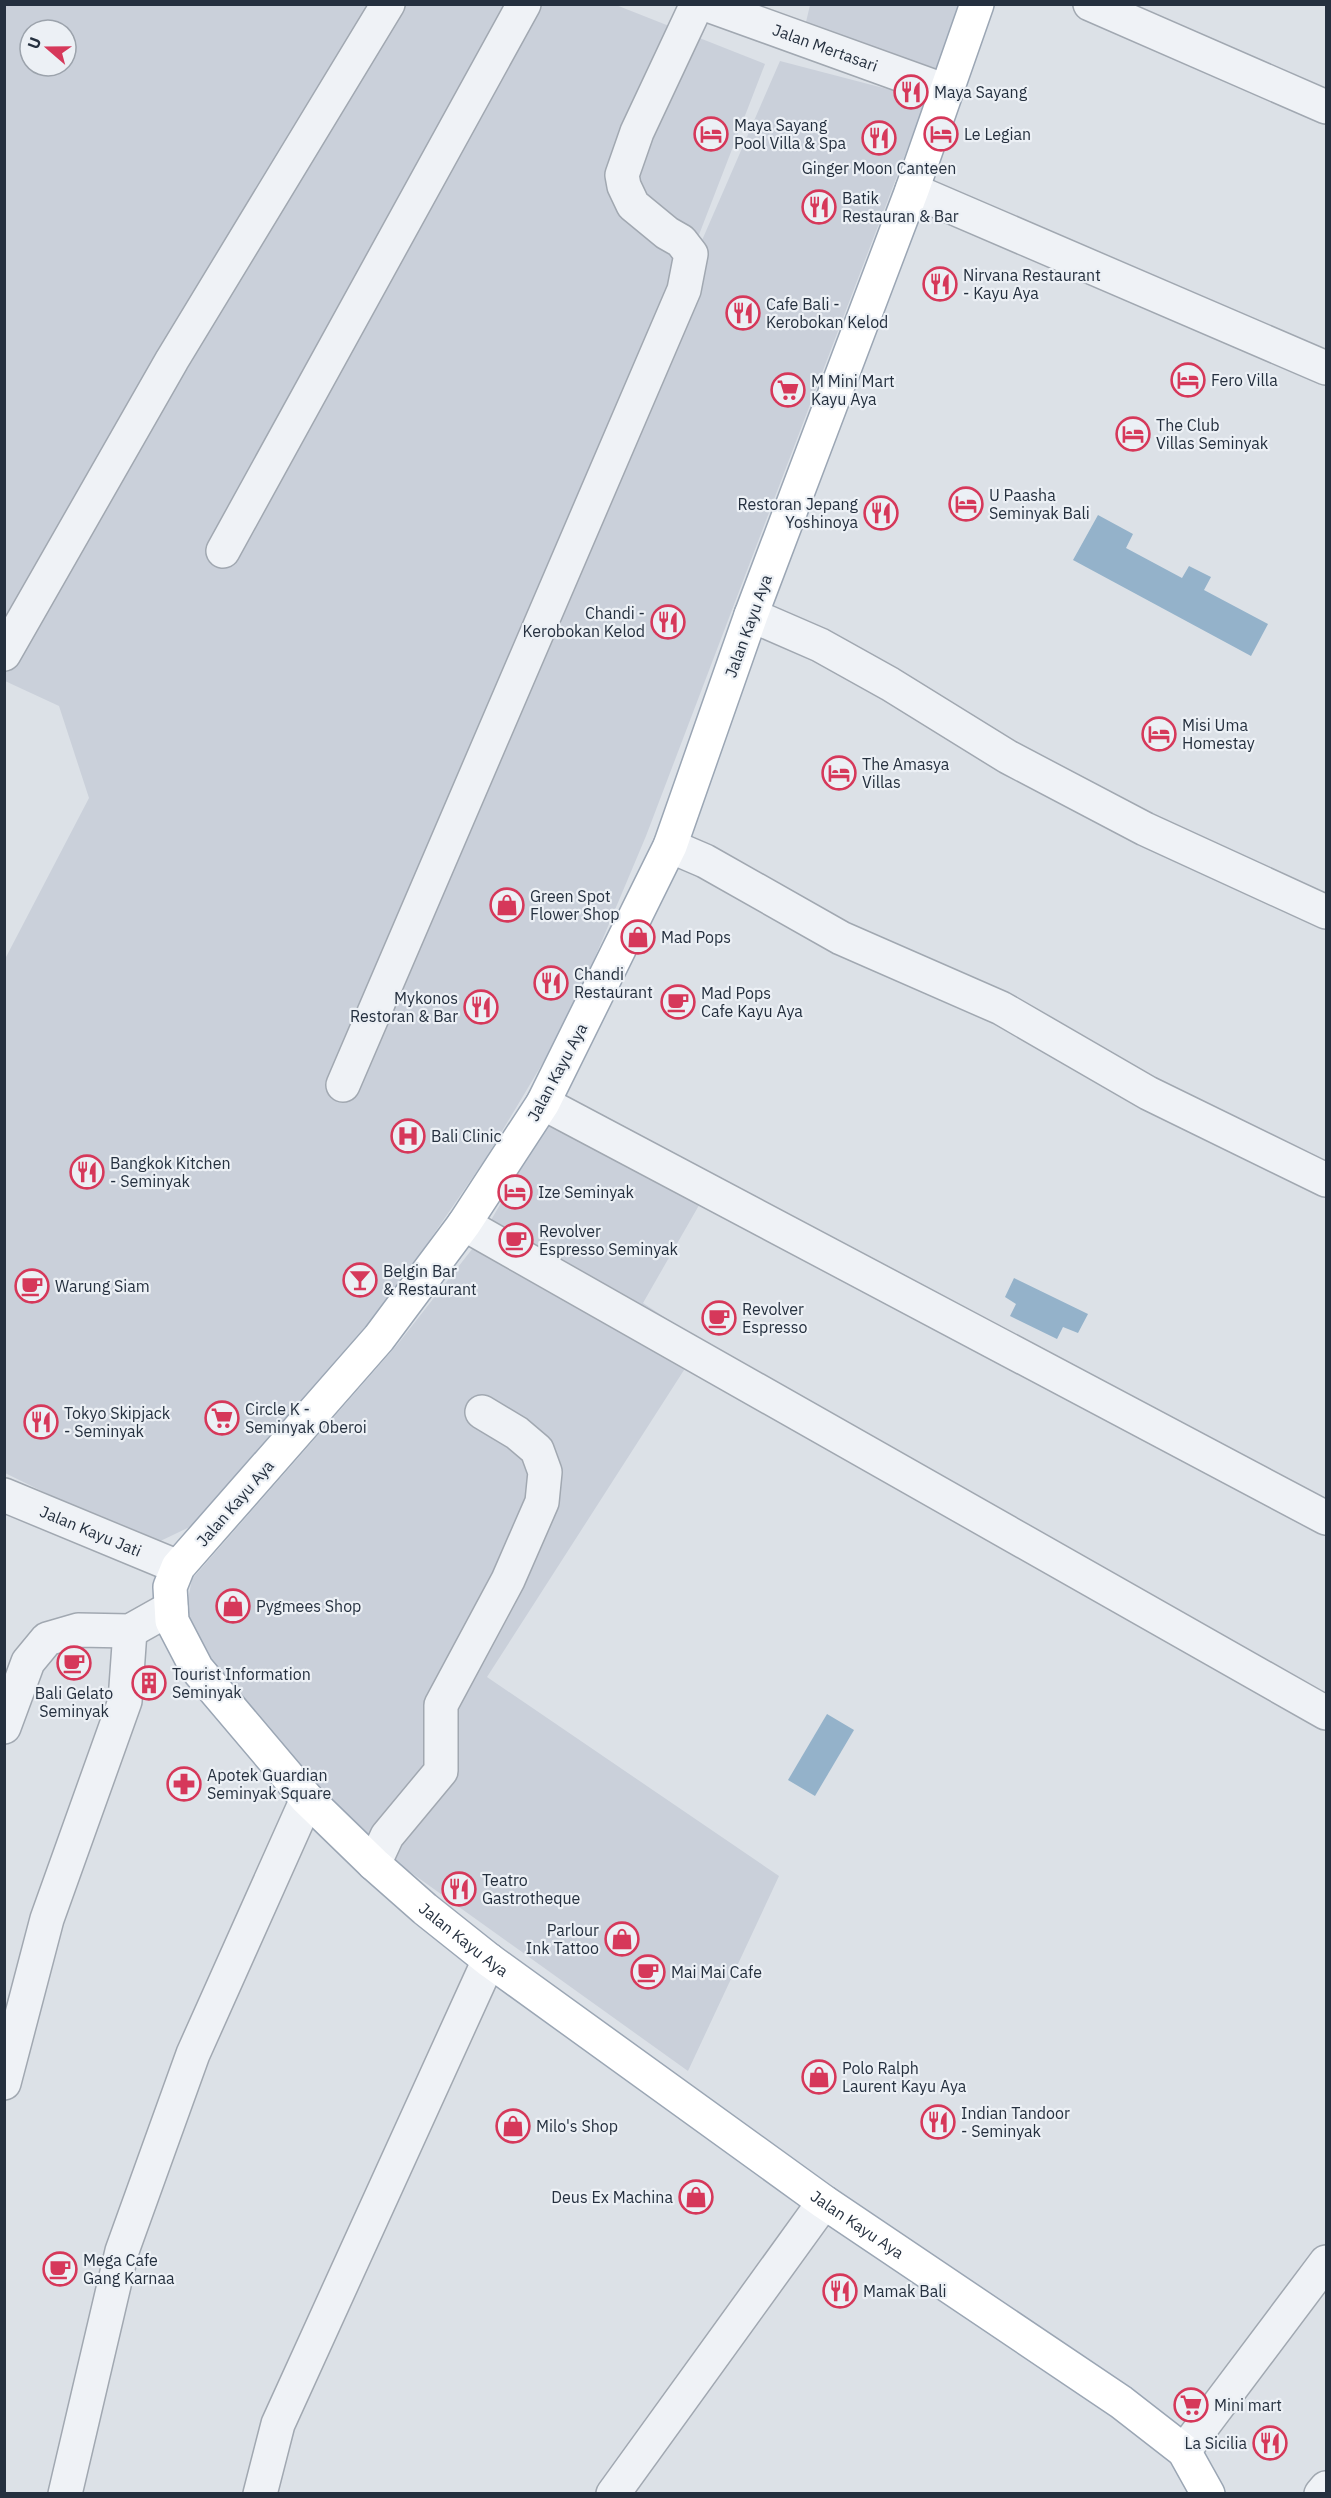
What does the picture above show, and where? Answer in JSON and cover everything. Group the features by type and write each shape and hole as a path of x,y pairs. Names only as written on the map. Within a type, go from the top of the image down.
{"main road":[{"name":"Jalan Kayu Aya","path":"977,4 912,190 752,615 670,846 543,1103 464,1224 379,1338 178,1567 170,1587 172,1621 197,1669 307,1799 374,1864 489,1960 824,2202 1121,2402 1184,2451 1208,2493"}],"street":[{"path":"4,654 172,360 388,4"},
{"path":"222,551 524,4"},
{"path":"343,1085 684,290 691,254 681,241 667,233 633,205 624,186 622,175 638,132 697,4"},
{"name":"Jalan Mertasari","path":"705,4 946,91"},
{"path":"1090,4 1326,106"},
{"path":"912,190 1326,368"},
{"path":"752,615 820,645 890,684 1008,757 1145,830 1326,912"},
{"path":"670,846 705,861 841,938 1001,1008 1148,1093 1326,1180"},
{"path":"543,1103 1326,1518"},
{"path":"464,1224 1326,1713"},
{"path":"374,1864 387,1836 441,1771 441,1705 507,1580 542,1502 545,1472 537,1450 517,1433 482,1412"},
{"name":"Jalan Kayu Jati","path":"4,1496 178,1567"},
{"path":"4,1727 28,1662 47,1639 78,1630 130,1630 171,1608"},
{"path":"4,2083 12,2018 125,1701 130,1630"},
{"path":"64,2493 122,2252 193,2054 307,1799"},
{"path":"260,2493 278,2424 489,1960"},
{"path":"613,2493 824,2202"},
{"path":"1184,2451 1326,2262"},
{"path":"1321,2493 1326,2488"}],"shaded area":[{"path":"5,5 375,5 5,645"},
{"path":"397,5 616,5 765,64 656,346 780,61 918,97 799,52 810,5 962,5 646,836 569,1019 486,1158 365,1334 198,1523 152,1545 5,1473 5,959 89,798 59,706 5,681 5,673 181,360"},
{"path":"548,1122 702,1200 643,1303 702,1342 487,1677 779,1876 688,2071 371,1844 310,1780 204,1655 186,1609 192,1579 397,1345 480,1239"}],"water":[{"path":"1098,515 1133,534 1126,548 1182,578 1189,566 1211,577 1204,590 1268,624 1251,656 1073,560"},
{"path":"1014,1278 1088,1314 1078,1333 1063,1327 1057,1339 1010,1316 1016,1304 1005,1297"},
{"path":"827,1714 854,1730 815,1796 788,1780"}],"place":[{"name":"Maya Sayang","path":"911,92"},
{"name":"Maya Sayang Pool Villa & Spa","path":"711,134"},
{"name":"Le Legian","path":"941,134"},
{"name":"Ginger Moon Canteen","path":"879,138"},
{"name":"Batik Restauran & Bar","path":"819,207"},
{"name":"Nirvana Restaurant - Kayu Aya","path":"940,284"},
{"name":"Cafe Bali - Kerobokan Kelod","path":"743,313"},
{"name":"Fero Villa","path":"1188,380"},
{"name":"M Mini Mart Kayu Aya","path":"788,390"},
{"name":"The Club Villas Seminyak","path":"1133,434"},
{"name":"U Paasha Seminyak Bali","path":"966,504"},
{"name":"Restoran Jepang Yoshinoya","path":"881,513"},
{"name":"Chandi - Kerobokan Kelod","path":"668,622"},
{"name":"Misi Uma Homestay","path":"1159,734"},
{"name":"The Amasya Villas","path":"839,773"},
{"name":"Green Spot Flower Shop","path":"507,905"},
{"name":"Mad Pops","path":"638,937"},
{"name":"Chandi Restaurant","path":"551,983"},
{"name":"Mad Pops Cafe Kayu Aya","path":"678,1002"},
{"name":"Mykonos Restoran & Bar","path":"481,1007"},
{"name":"Bali Clinic","path":"408,1136"},
{"name":"Bangkok Kitchen - Seminyak","path":"87,1172"},
{"name":"Ize Seminyak","path":"515,1192"},
{"name":"Revolver Espresso Seminyak","path":"516,1240"},
{"name":"Belgin Bar & Restaurant","path":"360,1280"},
{"name":"Warung Siam","path":"32,1286"},
{"name":"Revolver Espresso","path":"719,1318"},
{"name":"Circle K - Seminyak Oberoi","path":"222,1418"},
{"name":"Tokyo Skipjack - Seminyak","path":"41,1422"},
{"name":"Pygmees Shop","path":"233,1606"},
{"name":"Bali Gelato Seminyak","path":"74,1663"},
{"name":"Tourist Information Seminyak","path":"149,1683"},
{"name":"Apotek Guardian Seminyak Square","path":"184,1784"},
{"name":"Teatro Gastrotheque","path":"459,1889"},
{"name":"Parlour Ink Tattoo","path":"622,1939"},
{"name":"Mai Mai Cafe","path":"648,1972"},
{"name":"Polo Ralph Laurent Kayu Aya","path":"819,2077"},
{"name":"Indian Tandoor - Seminyak","path":"938,2122"},
{"name":"Milo's Shop","path":"513,2126"},
{"name":"Deus Ex Machina","path":"696,2197"},
{"name":"Mega Cafe Gang Karnaa","path":"60,2269"},
{"name":"Mamak Bali","path":"840,2291"},
{"name":"Mini mart","path":"1191,2405"},
{"name":"La Sicilia","path":"1270,2443"}]}
